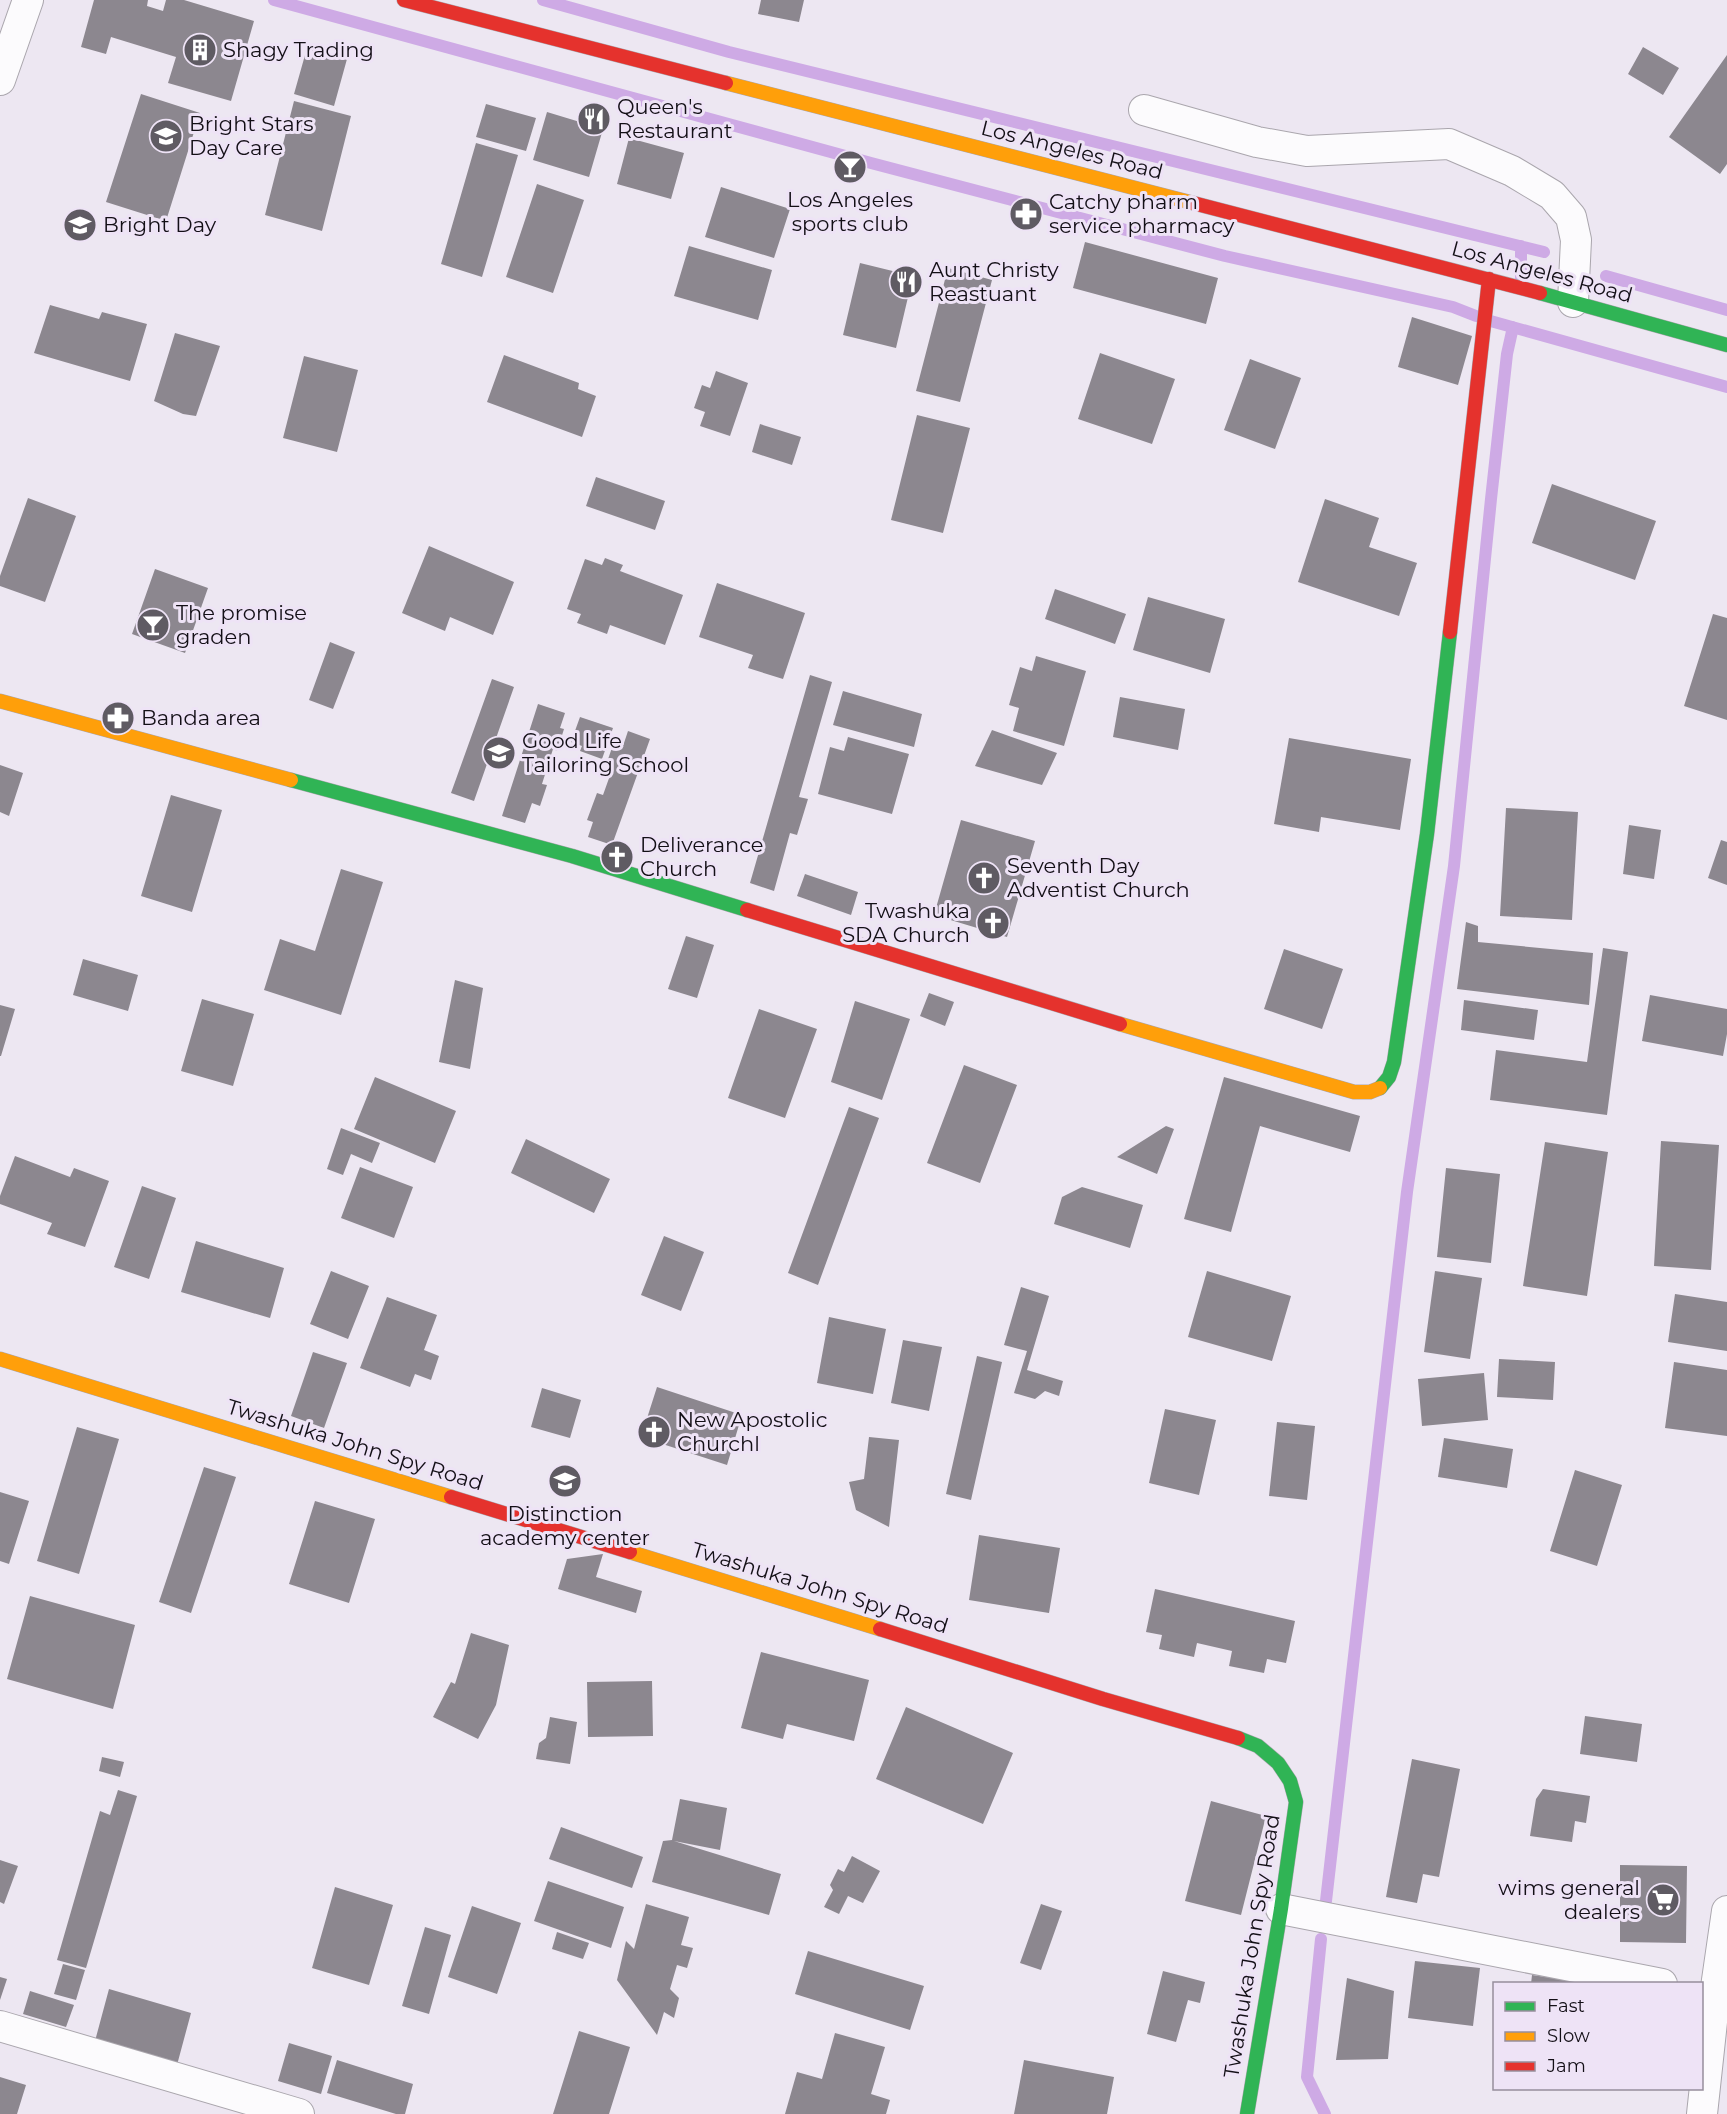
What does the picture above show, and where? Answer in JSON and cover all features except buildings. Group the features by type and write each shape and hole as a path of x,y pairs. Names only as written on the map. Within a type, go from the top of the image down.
{"street":[{"path":"0,80 28,0"},
{"name":"Los Angeles Road","path":"404,0 1489,279 1727,345"},
{"path":"1144,110 1257,142 1306,151 1449,144 1501,166 1552,195 1571,217 1576,240 1573,302"},
{"path":"0,701 572,856 1108,1022 1354,1092 1368,1094 1383,1086 1391,1075 1394,1062 1427,834 1489,279"},
{"name":"Twashuka John Spy Road","path":"0,1359 759,1591 1103,1699 1239,1738 1258,1746 1278,1763 1290,1780 1296,1802 1281,1909 1246,2114"},
{"path":"1281,1909 1657,1982"},
{"path":"1702,2114 1708,1993 1727,1911"},
{"path":"0,2026 286,2112"}],"waterway":[{"path":"274,0 871,163 1225,256 1453,307 1476,316"},
{"path":"543,0 729,52 1544,252"},
{"path":"1521,246 1521,278"},
{"path":"1606,276 1727,310"},
{"path":"1487,320 1727,387"},
{"path":"1326,1901 1407,1192 1454,866 1491,499 1507,354 1513,327"},
{"path":"1321,1939 1307,2077 1325,2114"}],"traffic: fast":[{"path":"1540,293 1727,345"},
{"path":"1380,1088 1389,1077 1394,1062 1427,834 1450,632"},
{"path":"291,780 572,856 747,910"},
{"path":"1238,1738 1258,1746 1278,1763 1290,1781 1296,1802 1247,2114"}],"traffic: slow":[{"path":"726,83 1193,203"},
{"path":"0,701 291,780"},
{"path":"1120,1024 1354,1092 1370,1092 1380,1088"},
{"path":"0,1359 451,1497"},
{"path":"630,1552 880,1629"}],"traffic: jam":[{"path":"404,0 726,83"},
{"path":"1193,203 1540,293"},
{"path":"1450,632 1489,279"},
{"path":"747,910 1120,1024"},
{"path":"451,1497 630,1552"},
{"path":"880,1629 1103,1699 1238,1738"}],"place":[{"name":"Shagy Trading","path":"200,50"},
{"name":"Queen's Restaurant","path":"594,119"},
{"name":"Bright Stars Day Care","path":"166,136"},
{"name":"Los Angeles sports club","path":"850,167"},
{"name":"Catchy pharm service pharmacy","path":"1026,214"},
{"name":"Bright Day","path":"80,225"},
{"name":"Aunt Christy Reastuant","path":"906,282"},
{"name":"The promise graden","path":"153,625"},
{"name":"Banda area","path":"118,718"},
{"name":"Good Life Tailoring School","path":"499,753"},
{"name":"Deliverance Church","path":"617,857"},
{"name":"Seventh Day Adventist Church","path":"984,878"},
{"name":"Twashuka SDA Church","path":"993,923"},
{"name":"New Apostolic Churchl","path":"654,1432"},
{"name":"Distinction academy center","path":"565,1481"},
{"name":"wims general dealers","path":"1663,1900"}]}
